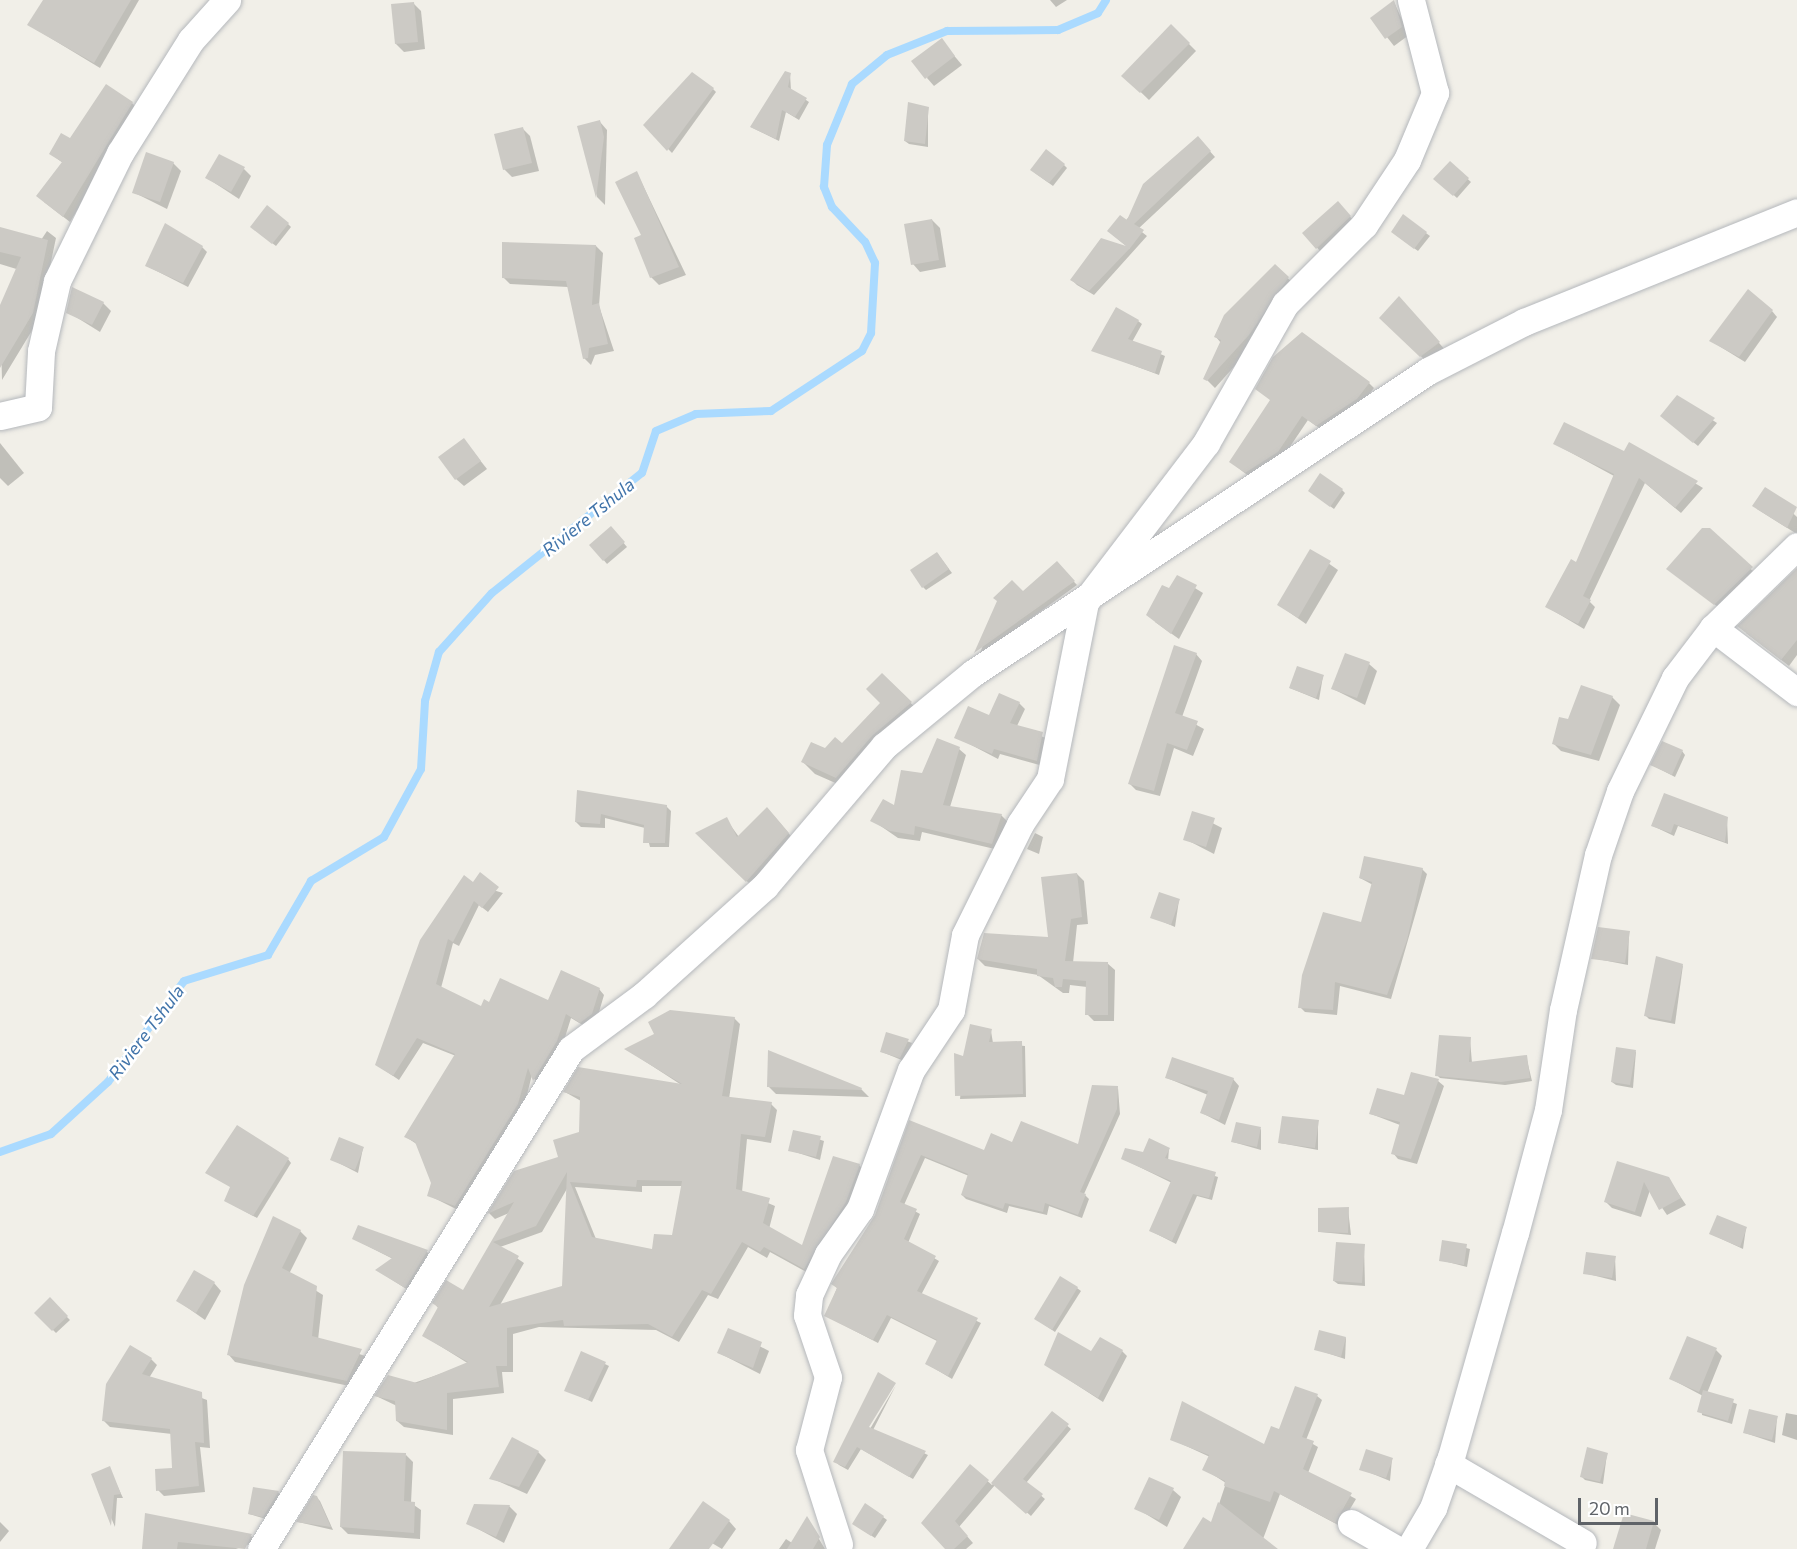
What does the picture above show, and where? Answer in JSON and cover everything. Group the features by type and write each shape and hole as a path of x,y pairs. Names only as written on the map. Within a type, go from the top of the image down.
{"street":[{"path":"0,416 38,407 41,351 57,281 120,153 191,40 227,0"},
{"path":"839,1544 809,1450 828,1377 807,1314 809,1295 828,1254 860,1209 911,1070 951,1010 965,935 1020,824 1050,779 1084,602 1206,443 1285,304 1364,225 1407,160 1435,93 1411,0"},
{"path":"261,1549 571,1049 644,995 765,886 884,746 973,673 1084,602 1428,371 1524,322 1797,212"},
{"path":"1408,1549 1433,1508 1448,1464 1548,1110 1563,1010 1598,855 1638,745 1675,678 1713,628 1797,546"},
{"path":"1713,628 1797,692"},
{"path":"1448,1464 1583,1543"},
{"path":"1351,1523 1396,1549"}],"building":[{"path":"43,0 131,0 94,63 27,25"},
{"path":"1394,0 1402,27 1385,39 1370,18"},
{"path":"414,2 418,42 395,44 391,4"},
{"path":"1171,24 1190,43 1140,93 1121,76"},
{"path":"942,38 955,56 925,79 911,61"},
{"path":"785,71 791,73 788,87 807,98 795,117 782,110 776,139 750,127"},
{"path":"692,72 714,88 667,151 643,125"},
{"path":"106,84 133,102 63,217 36,196 62,162 49,154 61,133 70,138"},
{"path":"908,102 929,107 925,144 904,141"},
{"path":"600,120 604,137 596,198 577,126"},
{"path":"523,127 532,163 503,170 494,134"},
{"path":"1198,136 1211,151 1134,224 1144,230 1131,247 1089,291 1070,280 1101,238 1126,246 1107,231 1120,215 1127,220 1143,184"},
{"path":"1046,149 1065,164 1049,183 1030,170"},
{"path":"146,152 174,162 160,202 132,193"},
{"path":"219,154 245,167 231,192 205,178"},
{"path":"1450,161 1469,178 1453,196 1433,179"},
{"path":"637,171 679,267 650,278 634,238 641,235 615,182"},
{"path":"1338,201 1351,216 1316,249 1302,233"},
{"path":"267,205 289,223 272,244 250,227"},
{"path":"1403,214 1427,232 1414,249 1391,232"},
{"path":"932,219 939,260 911,265 904,224"},
{"path":"165,223 203,246 183,283 145,266"},
{"path":"0,227 48,240 33,313 0,368 0,305 21,257 0,252"},
{"path":"502,242 596,245 592,305 599,303 608,344 589,348 588,358 583,359 566,281 502,278"},
{"path":"1275,264 1289,277 1249,335 1207,381 1203,379 1221,340 1214,337 1224,315"},
{"path":"72,287 104,302 92,325 66,313"},
{"path":"1748,289 1773,310 1739,357 1709,341"},
{"path":"1399,296 1440,342 1420,357 1379,318"},
{"path":"1116,307 1139,320 1128,339 1162,351 1155,373 1091,351"},
{"path":"1302,332 1370,382 1357,399 1316,426 1302,416 1278,452 1245,473 1229,462 1270,400 1255,389 1273,357"},
{"path":"1677,395 1715,418 1693,443 1660,416"},
{"path":"1564,422 1624,451 1629,442 1698,481 1675,508 1639,478 1583,596 1591,600 1578,624 1545,607 1571,559 1576,562 1614,474 1553,444"},
{"path":"464,438 481,461 455,480 438,457"},
{"path":"1320,473 1343,489 1330,507 1308,491"},
{"path":"1765,487 1797,507 1787,528 1752,506"},
{"path":"611,526 625,542 603,561 589,545"},
{"path":"1702,528 1710,528 1753,567 1714,605 1666,569"},
{"path":"1310,549 1331,561 1298,618 1277,605"},
{"path":"937,552 949,569 922,588 910,570"},
{"path":"1057,561 1075,581 974,653 997,601 993,598 1012,580 1023,591"},
{"path":"1797,568 1797,640 1781,660 1737,626"},
{"path":"1177,575 1197,585 1171,634 1146,615 1162,585 1169,588"},
{"path":"1174,645 1197,653 1175,713 1198,721 1187,750 1167,743 1154,791 1128,784"},
{"path":"1345,653 1370,662 1357,698 1331,689"},
{"path":"1297,666 1324,675 1316,698 1289,688"},
{"path":"882,673 912,702 872,736 836,778 801,762 811,742 825,748 835,737 842,743 880,703 866,689"},
{"path":"1581,685 1613,696 1591,755 1552,744 1559,717 1568,719"},
{"path":"999,693 1020,702 1010,723 1043,732 1037,761 994,749 992,754 954,738 968,706 989,715"},
{"path":"937,738 960,747 943,805 1002,814 992,844 915,826 914,835 890,831 870,821 883,799 894,805 901,770 922,773"},
{"path":"1662,741 1683,750 1672,775 1650,765"},
{"path":"577,790 667,805 665,843 643,843 644,825 601,814 600,824 575,822"},
{"path":"1664,793 1728,817 1725,842 1674,824 1671,833 1651,826"},
{"path":"767,807 789,833 746,882 695,833 727,817 737,837"},
{"path":"1192,811 1215,818 1206,847 1183,840"},
{"path":"1364,856 1423,868 1407,940 1387,995 1335,982 1333,1010 1298,1008 1302,975 1323,912 1361,922 1372,882 1359,878"},
{"path":"480,872 499,887 482,908 474,901 453,942 448,939 436,984 481,1006 484,999 489,1002 500,978 548,1000 561,970 600,988 592,1014 580,1023 566,1014 557,1041 533,1081 528,1068 518,1104 455,1206 427,1196 431,1183 415,1142 404,1137 455,1054 417,1038 393,1076 375,1065 420,940 464,875 473,882"},
{"path":"1077,873 1082,917 1071,919 1065,961 1108,962 1108,1015 1085,1015 1086,981 1063,979 1062,987 1055,987 1053,978 1037,976 1037,969 977,959 984,933 1048,937 1041,877"},
{"path":"1159,892 1180,899 1171,925 1150,918"},
{"path":"1598,927 1630,931 1625,963 1591,959"},
{"path":"1656,956 1683,964 1671,1021 1644,1016"},
{"path":"670,1010 735,1017 722,1096 772,1102 765,1137 741,1134 736,1189 770,1198 763,1223 802,1245 833,1156 860,1164 846,1202 804,1269 764,1247 760,1252 742,1242 711,1294 702,1290 672,1337 648,1324 564,1326 563,1320 507,1328 507,1366 496,1366 499,1387 447,1393 447,1430 396,1421 395,1401 374,1396 388,1375 417,1383 468,1362 422,1336 438,1307 432,1303 446,1280 463,1290 514,1202 487,1214 514,1171 558,1157 553,1140 579,1132 580,1097 563,1092 578,1067 682,1084 624,1049 654,1034 648,1022","holes":["567,1172 562,1286 489,1307 519,1256 493,1242 536,1226","637,1180 682,1181 672,1235 654,1234 652,1249 592,1237 570,1182 636,1187"]},
{"path":"970,1024 992,1029 989,1042 1022,1041 1023,1094 955,1096 954,1053 963,1056"},
{"path":"886,1032 909,1039 900,1058 880,1052"},
{"path":"1439,1035 1471,1037 1469,1062 1527,1055 1530,1078 1501,1082 1435,1076"},
{"path":"1616,1047 1636,1050 1630,1085 1611,1082"},
{"path":"768,1050 862,1088 861,1090 767,1087"},
{"path":"1172,1057 1234,1078 1219,1120 1200,1113 1208,1091 1165,1078"},
{"path":"1411,1072 1439,1079 1411,1159 1391,1154 1400,1122 1369,1114 1377,1088 1404,1095"},
{"path":"1092,1085 1118,1086 1117,1109 1080,1192 1086,1194 1078,1215 1045,1203 1043,1212 1005,1203 1003,1209 961,1195 968,1174 921,1155 900,1202 917,1209 904,1239 936,1256 917,1291 978,1318 948,1376 925,1364 937,1340 887,1315 873,1340 824,1316 837,1288 831,1284 875,1215 909,1120 984,1150 991,1133 1012,1142 1021,1121 1078,1144"},
{"path":"1282,1116 1319,1120 1315,1148 1278,1143"},
{"path":"1236,1122 1261,1127 1257,1147 1231,1142"},
{"path":"237,1125 289,1158 253,1216 224,1201 230,1187 205,1173"},
{"path":"793,1130 821,1136 816,1157 788,1151"},
{"path":"339,1137 364,1147 355,1170 330,1160"},
{"path":"1149,1138 1170,1148 1165,1158 1216,1172 1209,1198 1193,1194 1172,1241 1149,1231 1171,1181 1121,1159 1125,1148 1143,1152"},
{"path":"1617,1161 1669,1177 1681,1198 1659,1210 1644,1182 1635,1212 1604,1202"},
{"path":"1349,1207 1348,1233 1318,1232 1318,1208"},
{"path":"1717,1215 1747,1227 1740,1247 1709,1234"},
{"path":"273,1216 301,1230 282,1268 317,1286 312,1336 362,1349 347,1381 227,1355 244,1285"},
{"path":"358,1225 428,1250 405,1288 375,1270 392,1258 352,1239"},
{"path":"1442,1240 1467,1244 1464,1265 1439,1261"},
{"path":"1336,1242 1365,1244 1362,1283 1333,1281"},
{"path":"1586,1252 1616,1256 1612,1278 1583,1274"},
{"path":"194,1270 215,1282 196,1313 176,1301"},
{"path":"1060,1276 1078,1287 1052,1330 1034,1319"},
{"path":"50,1297 68,1316 52,1331 34,1313"},
{"path":"728,1328 762,1342 753,1368 717,1353"},
{"path":"1319,1330 1346,1337 1341,1357 1314,1350"},
{"path":"1058,1332 1091,1351 1100,1337 1123,1350 1098,1398 1044,1365"},
{"path":"1687,1336 1717,1348 1699,1392 1669,1379"},
{"path":"130,1345 152,1358 142,1374 202,1392 204,1443 195,1442 199,1486 156,1491 155,1469 172,1468 170,1429 102,1421 106,1384"},
{"path":"581,1351 606,1362 588,1400 564,1391"},
{"path":"878,1372 896,1383 869,1427 926,1451 909,1477 857,1447 845,1467 833,1462"},
{"path":"1295,1386 1318,1394 1302,1437 1314,1441 1303,1469 1352,1493 1335,1523 1274,1491 1270,1502 1224,1486 1225,1481 1202,1470 1209,1455 1170,1440 1182,1401 1264,1444 1271,1426 1279,1429"},
{"path":"1703,1390 1734,1399 1728,1421 1697,1412"},
{"path":"1749,1409 1778,1416 1772,1440 1743,1433"},
{"path":"1052,1411 1069,1424 1023,1479 1043,1494 1026,1514 991,1483"},
{"path":"512,1437 539,1451 519,1487 489,1479"},
{"path":"1587,1447 1608,1453 1600,1482 1580,1477"},
{"path":"1366,1449 1393,1458 1386,1478 1359,1470"},
{"path":"343,1451 406,1453 404,1501 415,1502 414,1533 340,1527"},
{"path":"970,1464 989,1480 955,1521 968,1536 954,1549 945,1549 921,1523"},
{"path":"110,1466 121,1494 114,1495 111,1526 91,1474"},
{"path":"1149,1477 1174,1488 1159,1520 1134,1509"},
{"path":"253,1487 279,1491 263,1517 248,1514"},
{"path":"313,1495 317,1496 331,1527 296,1522"},
{"path":"703,1501 730,1520 709,1549 669,1549"},
{"path":"1218,1502 1278,1549 1183,1549 1203,1517 1211,1522"},
{"path":"865,1503 884,1516 871,1536 852,1524"},
{"path":"474,1504 510,1505 496,1537 466,1524"},
{"path":"145,1513 252,1534 245,1549 178,1542 177,1549 142,1549"},
{"path":"1624,1513 1654,1521 1646,1549 1613,1549"},
{"path":"807,1516 820,1537 813,1549 787,1549"}],"waterway":[{"name":"Riviere Tshula","path":"0,1152 51,1134 108,1082 184,981 268,955 311,881 384,837 421,769 425,701 439,652 492,593 642,473 656,431 696,414 771,411 862,351 871,333 875,263 865,242 832,207 824,187 827,145 852,84 887,55 947,31 1058,30 1098,13 1106,0"}]}
